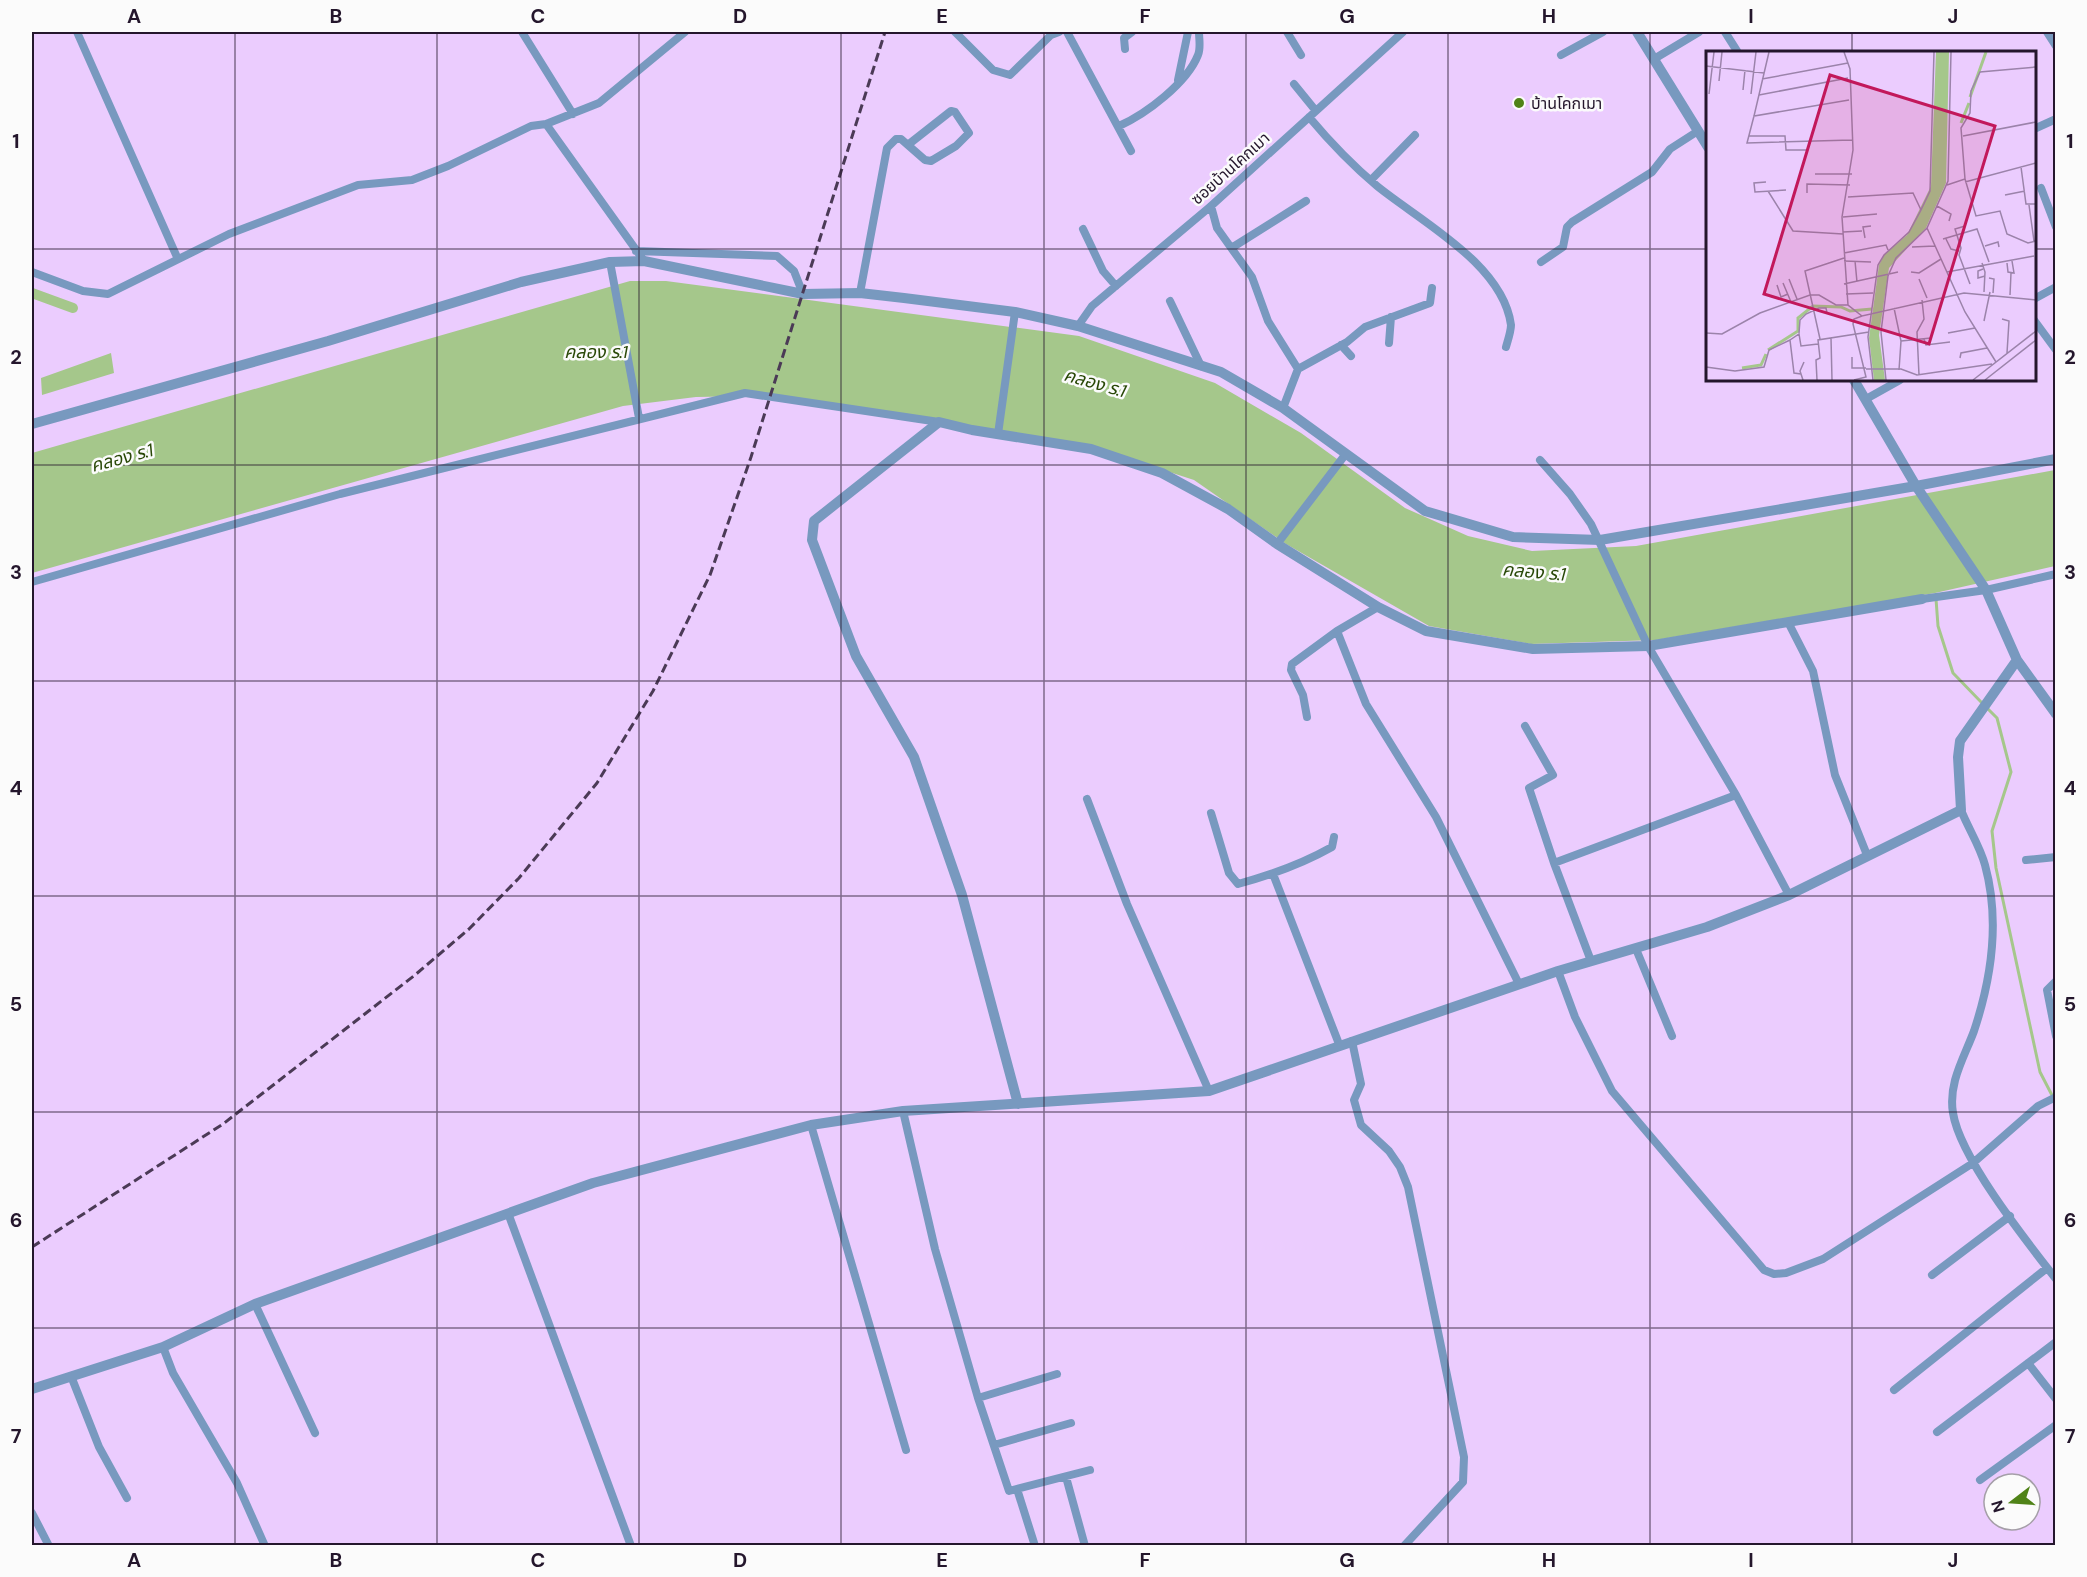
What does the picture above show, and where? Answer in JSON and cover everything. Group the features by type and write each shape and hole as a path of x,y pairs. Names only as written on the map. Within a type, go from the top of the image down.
{"street":[{"path":"76,32 177,257"},
{"path":"522,32 573,114"},
{"path":"32,272 83,291 108,294 177,257 229,234 358,185 412,180 448,166 531,126 546,124 599,103 685,32"},
{"path":"955,32 993,70 1010,75 1051,35 1059,32"},
{"path":"1067,32 1131,151"},
{"path":"1125,49 1124,38 1132,32"},
{"path":"1177,83 1182,70 1188,32"},
{"path":"1119,126 1146,112 1177,83 1198,55 1199,32"},
{"path":"1287,32 1301,55"},
{"name":"ซอยบ้านโคกเมา","path":"1077,326 1092,306 1211,206 1403,32"},
{"path":"1562,55 1603,32"},
{"path":"1637,32 1706,145"},
{"path":"1654,59 1700,32"},
{"path":"1725,32 1737,51"},
{"path":"2048,32 2055,46"},
{"path":"1294,84 1334,147 1371,180 1454,243 1488,276 1505,303 1511,327 1506,347"},
{"path":"860,293 885,152 896,139 909,144 925,160 931,161 956,146 968,135 968,132 955,112 951,111 909,144"},
{"path":"2036,128 2055,119"},
{"path":"546,124 644,261"},
{"path":"1541,262 1563,247 1567,227 1572,222 1652,172 1670,149 1698,131"},
{"path":"1371,180 1415,135"},
{"path":"2041,188 2055,227"},
{"path":"1233,247 1306,201"},
{"path":"1211,206 1217,228 1233,247 1252,277 1268,321 1298,369"},
{"path":"1083,229 1103,271 1116,286"},
{"path":"636,250 777,256 794,271 803,294"},
{"path":"32,424 328,341 521,282 610,262 644,261 803,294 860,293 1077,326 1221,372 1283,408 1425,511 1514,537 1600,540 1916,486 2055,459"},
{"path":"610,262 639,418"},
{"path":"2036,298 2055,287"},
{"path":"1283,408 1298,369 1341,345 1365,327 1430,303 1432,288"},
{"path":"1170,301 1201,366"},
{"path":"998,428 1014,317"},
{"path":"1389,343 1391,317"},
{"path":"2036,323 2055,350"},
{"path":"1341,345 1351,356"},
{"path":"1855,381 1916,486 1986,590 2017,660 2055,714"},
{"path":"1866,399 1898,381"},
{"path":"32,582 340,494 746,393 939,422 998,428 1091,449 1162,473 1228,509 1277,544 1378,607 1426,631 1533,649 1648,646 1986,590 2055,574"},
{"path":"939,422 814,521 812,540 856,656 914,757 962,895 1018,1104"},
{"path":"1277,544 1345,454"},
{"path":"1540,460 1570,494 1600,540 1648,646 1736,795 1789,895"},
{"path":"1307,717 1307,708 1291,670 1292,664 1337,631 1378,607"},
{"path":"1788,622 1813,671 1835,775 1867,855"},
{"path":"1337,631 1366,704 1436,817 1519,984"},
{"path":"2017,660 1997,685 1960,741 1958,757 1961,810 1984,864 1993,915 1992,960 1974,1029 1952,1088 1953,1115 1973,1163 2055,1280"},
{"path":"1525,726 1553,776 1529,788 1591,961"},
{"path":"1554,863 1736,795"},
{"path":"1087,799 1128,904 1209,1091"},
{"path":"32,1389 162,1347 255,1304 593,1183 811,1125 903,1111 1209,1091 1339,1044 1558,971 1707,927 1789,895 1961,810"},
{"path":"1211,813 1233,882 1238,884 1273,874 1332,847 1334,837"},
{"path":"2026,860 2055,857"},
{"path":"1273,874 1339,1044"},
{"path":"1636,949 1672,1036"},
{"path":"1558,971 1575,1017 1612,1091 1764,1270 1774,1274 1786,1273 1823,1259 1973,1163 2038,1106 2055,1096"},
{"path":"2055,981 2050,985 2047,999 2055,1036"},
{"path":"1352,1041 1361,1084 1354,1100 1361,1125 1389,1151 1400,1167 1408,1187 1464,1457 1463,1482 1404,1545"},
{"path":"903,1111 935,1249 978,1398 1009,1491 1090,1470"},
{"path":"811,1125 906,1450"},
{"path":"508,1213 631,1545"},
{"path":"1932,1275 2010,1216"},
{"path":"1894,1390 2047,1268"},
{"path":"255,1304 315,1433"},
{"path":"1938,1432 2055,1342"},
{"path":"162,1347 173,1373 237,1483 265,1545"},
{"path":"2028,1363 2055,1399"},
{"path":"978,1398 1057,1374"},
{"path":"71,1376 99,1447 127,1498"},
{"path":"994,1445 1071,1423"},
{"path":"1980,1480 2055,1425"},
{"path":"1066,1477 1085,1545"},
{"path":"1017,1489 1035,1545"},
{"path":"32,1513 49,1545"}],"water":[{"name":"คลอง ร.1","path":"630,281 666,281 1079,336 1215,383 1301,433 1405,508 1468,536 1532,551 1636,546 2055,470 2055,566 1935,593 1656,640 1531,644 1429,626 1286,544 1194,480 1080,443 752,396 696,397 623,406 32,573 32,453"},
{"path":"111,353 114,373 42,395 41,378"}],"waterway":[{"path":"32,293 73,308"},
{"path":"1936,599 1938,626 1953,673 1983,704"},
{"path":"1987,708 1997,718 2011,772 1992,831 1996,868 2040,1072 2056,1103"}],"railway":[{"path":"32,1247 223,1124 415,975 469,929 519,878 597,783 653,691 710,575 751,457 885,32"}],"place":[{"name":"บ้านโคกเมา","path":"1519,103"}]}
